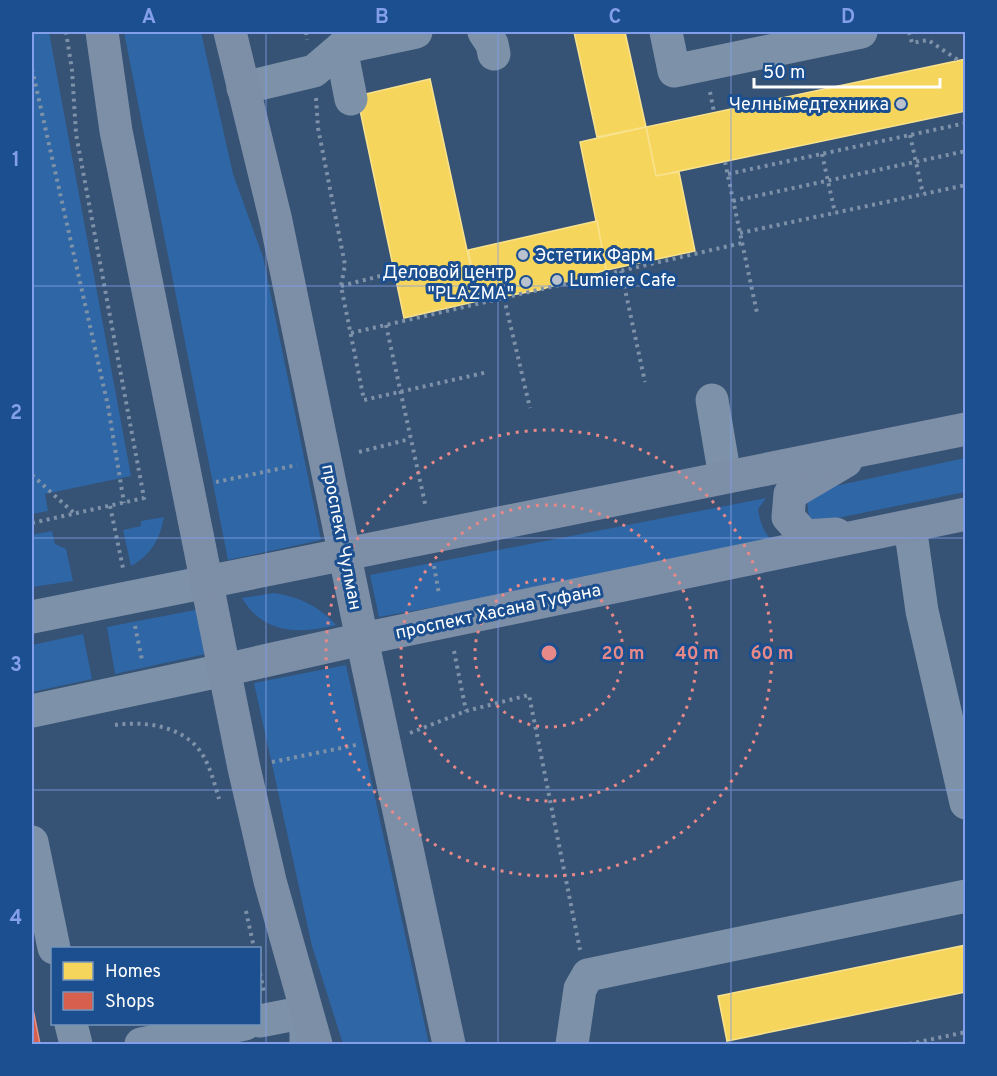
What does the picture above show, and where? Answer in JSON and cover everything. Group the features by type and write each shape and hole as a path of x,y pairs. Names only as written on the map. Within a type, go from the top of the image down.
{"main road":[{"path":"102,32 116,131 224,670 270,881 316,1044"},
{"name":"проспект Чулман","path":"230,32 276,221 362,639 449,1044"},
{"path":"207,582 966,429"},
{"path":"868,448 790,494 788,517 805,536 897,529"},
{"name":"проспект Хасана Туфана","path":"224,670 362,639 966,514"}],"street":[{"path":"243,88 314,71 341,48 416,32"},
{"path":"666,32 674,71 861,32"},
{"path":"341,48 351,99"},
{"path":"712,400 725,477"},
{"path":"897,529 922,611 966,804"},
{"path":"32,617 207,582"},
{"name":"проспект Хасана Туфана","path":"32,711 224,670"},
{"path":"32,842 54,947"},
{"path":"572,1044 580,989 588,975 966,896"},
{"path":"261,1021 306,1012 306,1044"},
{"path":"71,1025 76,1044"},
{"path":"141,1044 235,1025"}],"path":[{"path":"32,524 144,498 76,134 72,70 66,32"},
{"path":"909,32 912,43 928,40 958,60"},
{"path":"32,69 108,406 124,503"},
{"path":"728,174 966,123"},
{"path":"318,128 345,265 341,286 364,400 488,372"},
{"path":"910,135 923,194"},
{"path":"734,201 966,151"},
{"path":"822,154 835,213"},
{"path":"726,162 757,313"},
{"path":"740,233 966,185"},
{"path":"351,333 742,243"},
{"path":"621,271 645,381"},
{"path":"341,286 388,274"},
{"path":"504,298 530,408"},
{"path":"386,325 428,515"},
{"path":"359,452 410,439"},
{"path":"212,482 306,463"},
{"path":"32,475 75,514"},
{"path":"110,506 123,568"},
{"path":"433,562 442,606"},
{"path":"134,619 144,667"},
{"path":"454,651 466,711"},
{"path":"403,735 466,711 529,695 581,959 588,975"},
{"path":"106,727 137,723 156,725 189,740 199,748 205,759 221,804"},
{"path":"271,762 362,744"},
{"path":"909,1044 966,1032"}],"shaded area":[{"path":"32,32 49,32 131,476 45,494 48,511 32,514"},
{"path":"124,32 201,32 233,174 263,257 321,540 228,560"},
{"path":"965,458 965,492 818,522 809,517 807,501 821,489"},
{"path":"766,498 758,509 759,515 766,533 776,545 379,617 370,575"},
{"path":"164,517 154,546 131,566 123,530 141,526 141,521"},
{"path":"52,531 55,544 66,549 73,581 32,587 32,535"},
{"path":"274,593 308,603 336,625 296,630 271,625 250,610 242,598"},
{"path":"200,609 210,653 115,674 107,627"},
{"path":"83,634 92,679 32,692 32,645"},
{"path":"346,665 429,1044 343,1044 312,946 254,683"}],"building: Homes":[{"path":"574,32 625,32 646,127 597,137"},
{"path":"966,59 966,111 656,176 646,127"},
{"path":"430,79 478,301 404,318 357,96"},
{"path":"646,127 656,176 679,172 695,251 606,270 580,142"},
{"path":"597,221 606,270 539,290 479,301 468,250"},
{"path":"966,945 966,992 727,1041 718,996"}],"building: Shops":[{"path":"32,1004 40,1044 32,1044"}],"place":[{"name":"Челнымедтехника","path":"901,104"},
{"name":"Эстетик Фарм","path":"523,255"},
{"name":"Lumiere Cafe","path":"557,280"},
{"name":"Деловой центр \"PLAZMA\"","path":"526,282"}]}
